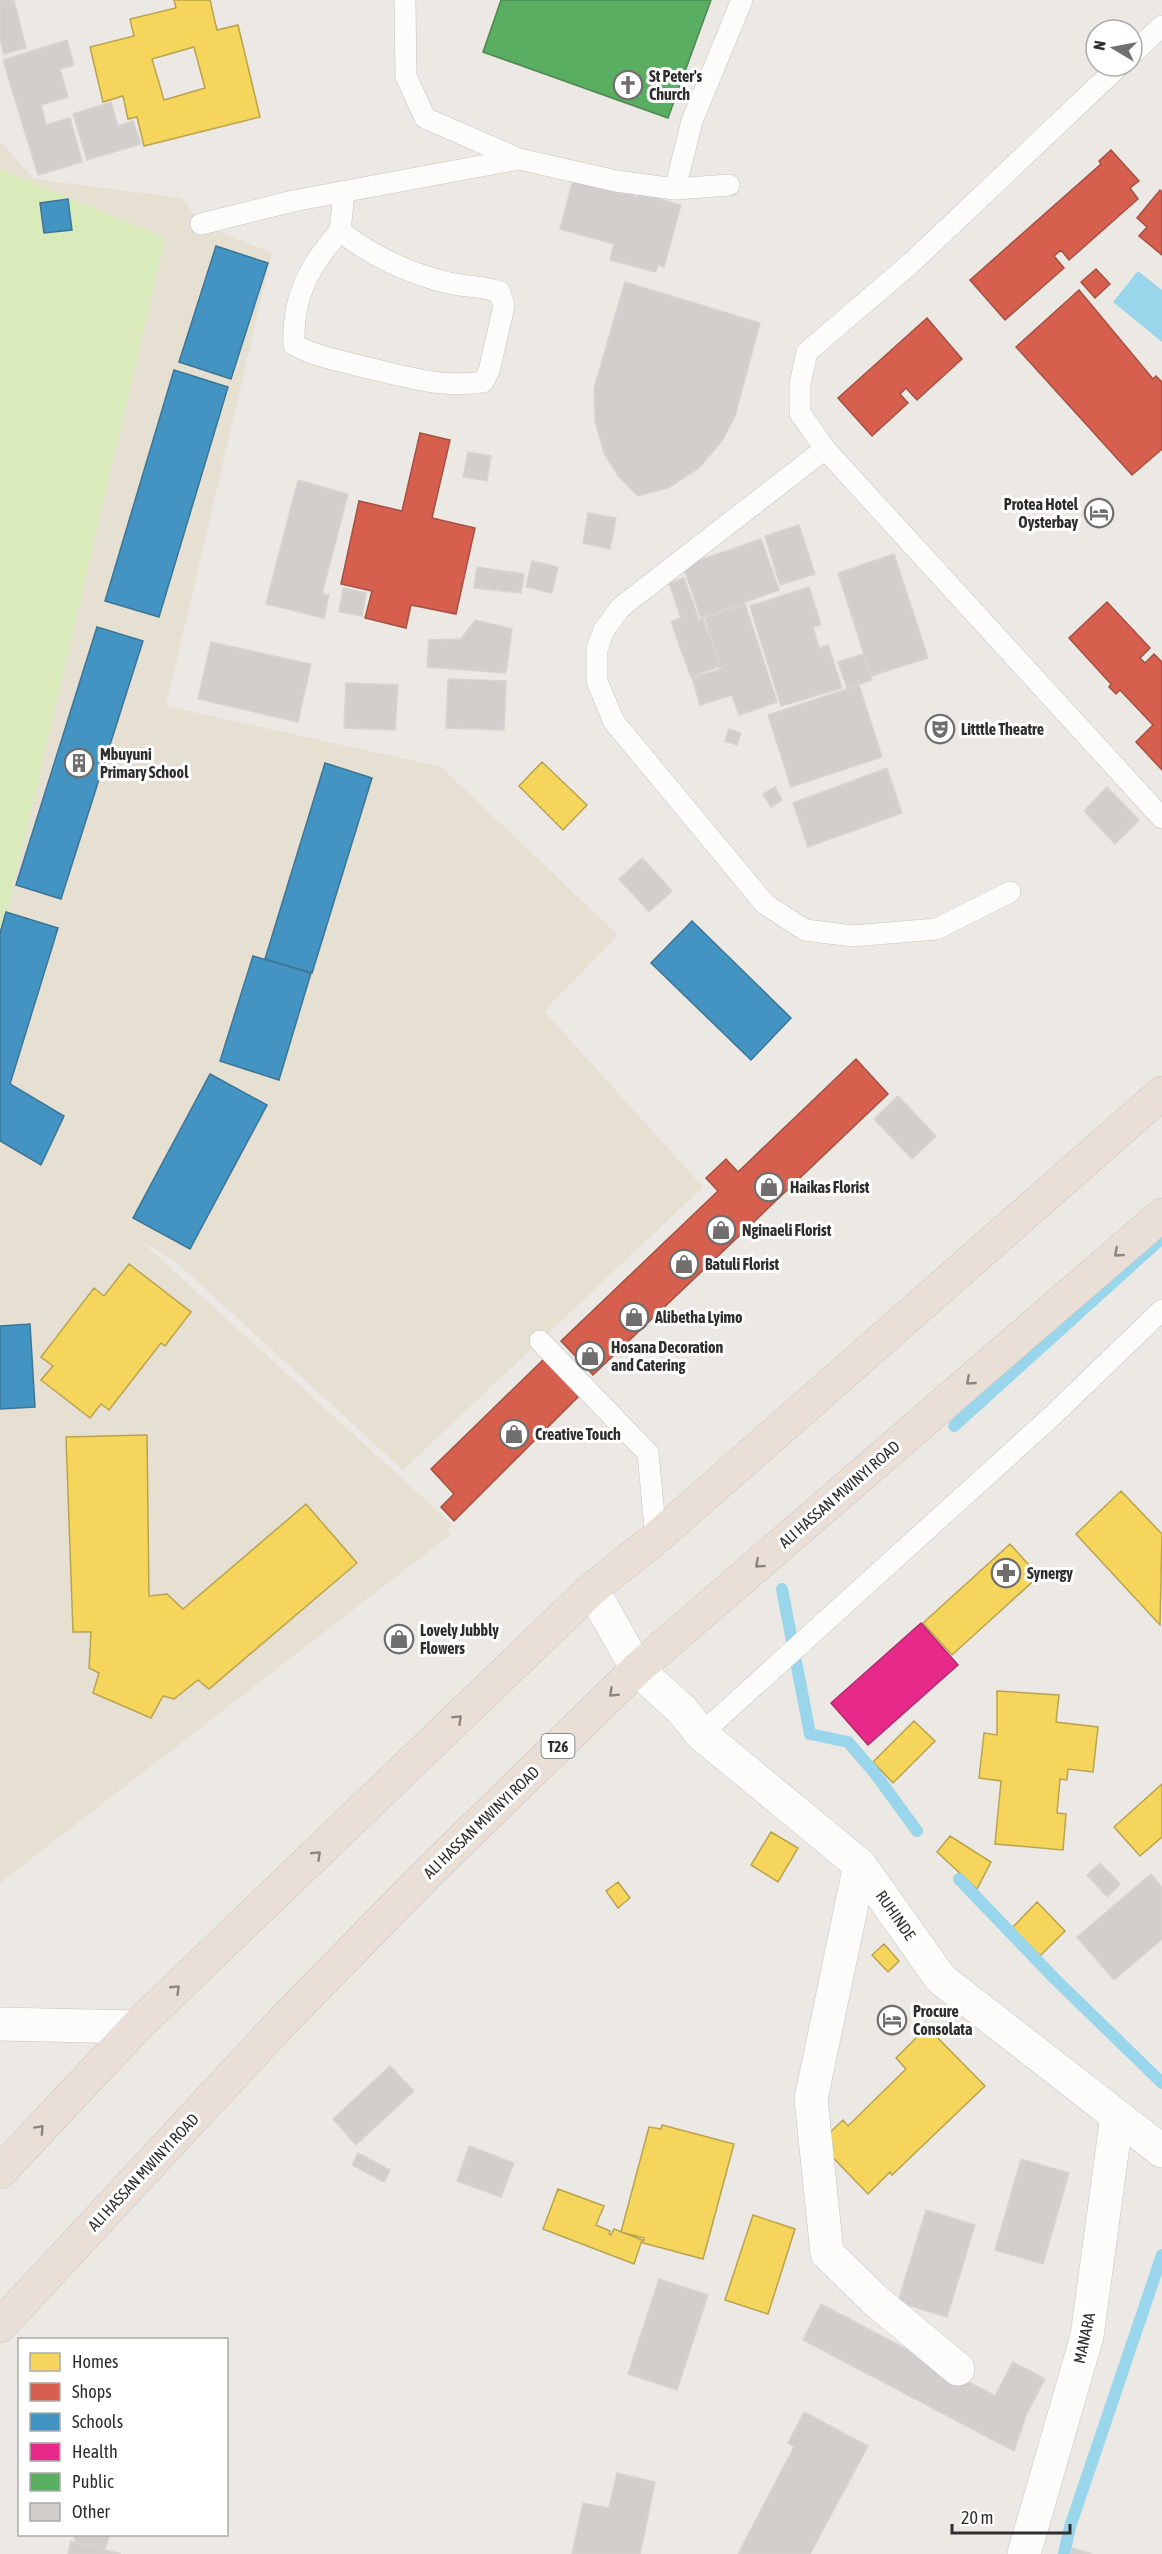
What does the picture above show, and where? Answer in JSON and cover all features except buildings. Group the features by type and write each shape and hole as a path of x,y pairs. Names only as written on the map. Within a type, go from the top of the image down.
{"highway":[{"path":"0,2172 136,2028 592,1589 656,1538 1162,1093"},
{"name":"ALI HASSAN MWINYI ROAD","path":"2,2330 283,2021 426,1875 637,1669 1162,1215"}],"street":[{"name":"RUHINDE","path":"592,1589 637,1669 683,1711 701,1734 860,1865 941,1979 1162,2151"},
{"path":"860,1865 811,2099 827,2253 875,2300 958,2369"},
{"path":"0,2024 136,2028"},
{"name":"MANARA","path":"1024,2554 1087,2336 1117,2116"}],"lane":[{"path":"405,0 406,76 425,118 519,159 616,181 675,189 729,184"},
{"path":"675,189 692,120 742,0"},
{"path":"1144,43 1162,26"},
{"path":"1106,78 910,264 807,352 800,384 800,413 825,449 1162,818"},
{"path":"201,224 293,201 519,159"},
{"path":"340,231 368,253 402,267 450,284 486,287 500,292 504,306 489,370 483,382 468,385 392,375 332,360 294,345 293,322 308,272 340,231 344,193"},
{"path":"825,449 621,607 604,630 597,649 597,681 614,722 765,904 805,930 853,936 936,929 1010,892"},
{"path":"701,1734 1052,1416 1162,1310"},
{"path":"540,1341 648,1454 656,1538"}],"shaded area":[{"name":"Mbuyuni Primary School","path":"0,141 34,179 182,198 201,224 272,253 166,706 441,767 618,935 544,1011 703,1187 403,1470 175,1261 141,1241 453,1525 447,1530 451,1534 0,1883"}],"green space":[{"path":"0,169 165,238 0,943"}],"water":[{"path":"1138,271 1162,290 1162,342 1113,302"}],"waterway":[{"path":"954,1426 1162,1238"},
{"path":"782,1589 810,1734 848,1742 874,1772 917,1831"},
{"path":"959,1879 1054,1978 1162,2083"},
{"path":"1064,2554 1070,2527 1162,2255"}],"place":[{"name":"St Peter's Church","path":"628,85"},
{"name":"Protea Hotel Oysterbay","path":"1099,513"},
{"name":"Litttle Theatre","path":"940,729"},
{"name":"Mbuyuni Primary School","path":"79,763"},
{"name":"Haikas Florist","path":"769,1187"},
{"name":"Nginaeli Florist","path":"721,1230"},
{"name":"Batuli Florist","path":"684,1264"},
{"name":"Alibetha Lyimo","path":"634,1317"},
{"name":"Hosana Decoration and Catering","path":"590,1356"},
{"name":"Creative Touch","path":"514,1434"},
{"name":"Synergy","path":"1006,1573"},
{"name":"Lovely Jubbly Flowers","path":"399,1639"},
{"name":"Procure Consolata","path":"892,2020"}]}
